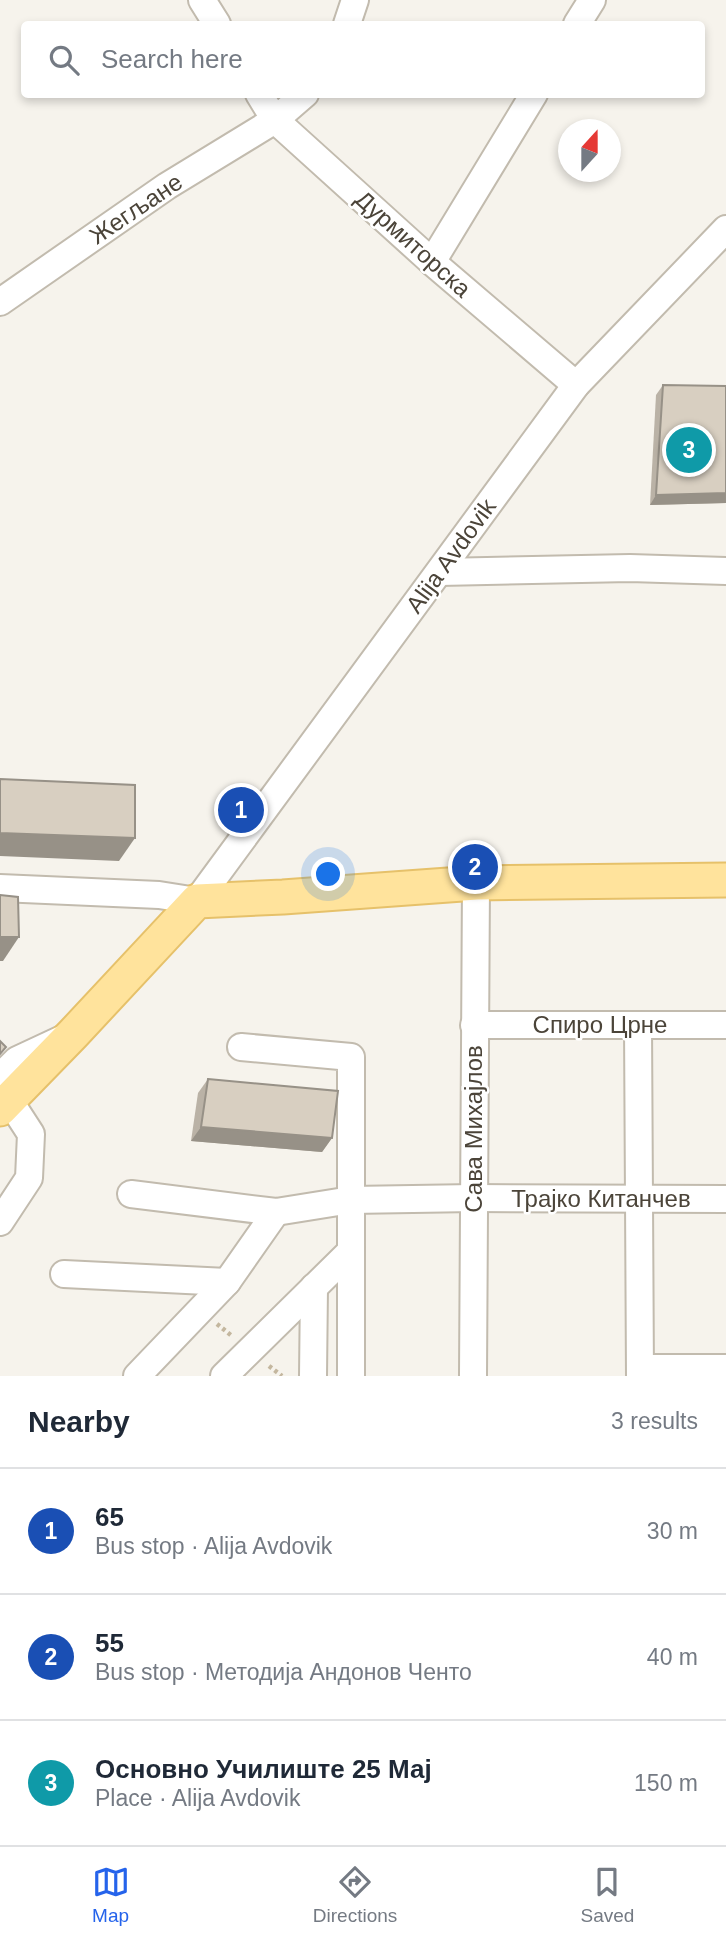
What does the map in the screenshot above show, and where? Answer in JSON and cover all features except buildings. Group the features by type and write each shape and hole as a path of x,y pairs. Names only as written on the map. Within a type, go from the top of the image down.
{"main road":[{"path":"3,1095 74,1034 197,901 476,883 726,880"}],"street":[{"path":"202,0 215,21"},
{"path":"348,21 355,0"},
{"path":"579,21 592,0"},
{"name":"Дурмиторска","path":"262,98 275,120 432,262 576,385"},
{"name":"Жегљане","path":"0,302 167,186 275,120 300,98"},
{"path":"432,262 532,98"},
{"name":"Alija Avdovik","path":"197,901 576,385 726,229"},
{"path":"440,572 630,568 726,571"},
{"name":"Сава Михајлов","path":"473,1376 476,883"},
{"path":"0,888 159,895 197,901"},
{"name":"Спиро Црне","path":"474,1025 726,1025"},
{"path":"638,1025 640,1372 726,1368"},
{"path":"241,1047 351,1057 351,1376"},
{"path":"0,1222 29,1178 31,1134 3,1095"},
{"name":"Трајко Китанчев","path":"131,1194 276,1212 351,1200 726,1199"},
{"path":"137,1376 228,1282 276,1212"},
{"path":"224,1376 351,1251"},
{"path":"64,1274 228,1282"},
{"path":"313,1376 314,1287"}],"place":[{"name":"Основно Училиште 25 Мај","path":"689,450"},
{"name":"65","path":"241,810"},
{"name":"55","path":"475,867"}]}
